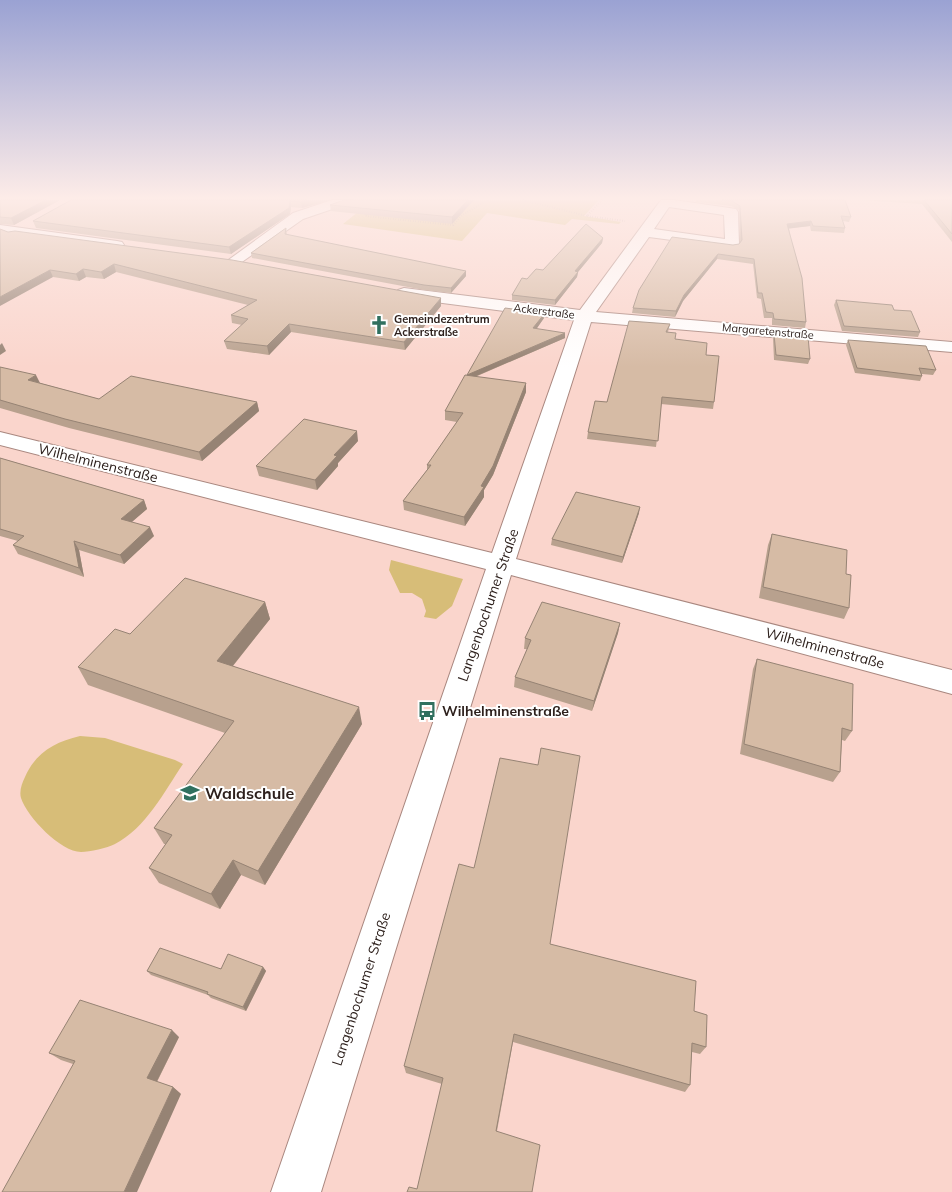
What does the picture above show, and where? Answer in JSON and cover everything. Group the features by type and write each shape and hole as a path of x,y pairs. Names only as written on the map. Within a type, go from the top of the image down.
{"street":[{"path":"236,256 229,260 252,265"},
{"name":"Langenbochumer Straße","path":"296,1192 446,729 584,316 628,256"},
{"name":"Ackerstraße","path":"388,291 584,316"},
{"name":"Margaretenstraße","path":"584,316 952,347"},
{"name":"Wilhelminenstraße","path":"0,438 502,564 952,682"}],"shaded area":[{"path":"391,560 463,579 452,606 436,619 424,617 426,611 422,599 412,593 400,593 389,570"},
{"path":"80,736 105,738 183,764 154,808 136,829 115,844 94,851 81,852 64,846 46,832 24,806 20,793 29,768 47,749 62,741"}],"building":[{"path":"0,256 199,256 441,298 404,342 289,324 267,346 224,341 248,319 231,315 257,300 114,264 101,272 83,269 76,274 50,270 0,297"},
{"path":"265,256 391,256 466,271 451,288 424,285"},
{"path":"556,256 588,256 575,271 578,272 555,300 512,295 522,278 527,279 536,269 543,270"},
{"path":"660,256 717,256 684,295 676,311 633,308 639,290"},
{"path":"730,256 796,256 802,278 806,322 774,319 773,313 766,312 762,293 758,293 754,259"},
{"path":"836,300 892,305 894,310 911,311 920,332 844,326"},
{"path":"505,308 545,313 533,328 565,333 467,375"},
{"path":"629,321 670,324 666,332 676,333 675,339 707,343 706,355 719,356 714,402 662,397 658,441 588,432 595,401 607,402"},
{"path":"774,334 808,336 810,359 776,355"},
{"path":"848,340 926,346 936,370 919,368 922,376 857,368"},
{"path":"0,367 36,375 28,380 99,399 131,376 257,402 199,452 65,419 0,400"},
{"path":"465,375 526,383 493,466 481,486 484,487 464,517 403,501 431,465 427,465 463,413 445,411"},
{"path":"304,419 357,431 334,455 337,456 315,480 256,466"},
{"path":"0,458 144,500 121,519 150,527 120,555 74,541 79,568 13,545 24,536 0,529"},
{"path":"576,492 640,507 623,557 552,539"},
{"path":"772,534 847,550 846,574 851,575 849,608 763,587"},
{"path":"185,578 265,602 217,661 359,707 258,871 233,860 211,894 149,868 172,835 154,828 234,721 78,667 115,629 130,634"},
{"path":"542,602 620,623 594,701 515,677 531,640 525,638"},
{"path":"757,659 853,684 852,731 842,728 840,772 744,744"},
{"path":"541,748 580,756 550,944 696,981 694,1011 707,1015 706,1047 692,1043 690,1085 514,1034 496,1131 540,1145 532,1192 407,1192 409,1187 417,1189 443,1078 404,1066 459,864 474,868 500,758 538,765"},
{"path":"160,948 221,969 228,954 263,967 243,1007 207,994 208,992 147,971"},
{"path":"80,1000 172,1030 147,1078 173,1087 124,1192 2,1192 75,1061 49,1053"}],"place":[{"name":"Gemeindezentrum Ackerstraße","path":"379,325"},
{"name":"Wilhelminenstraße","path":"427,711"},
{"name":"Waldschule","path":"190,793"}]}
